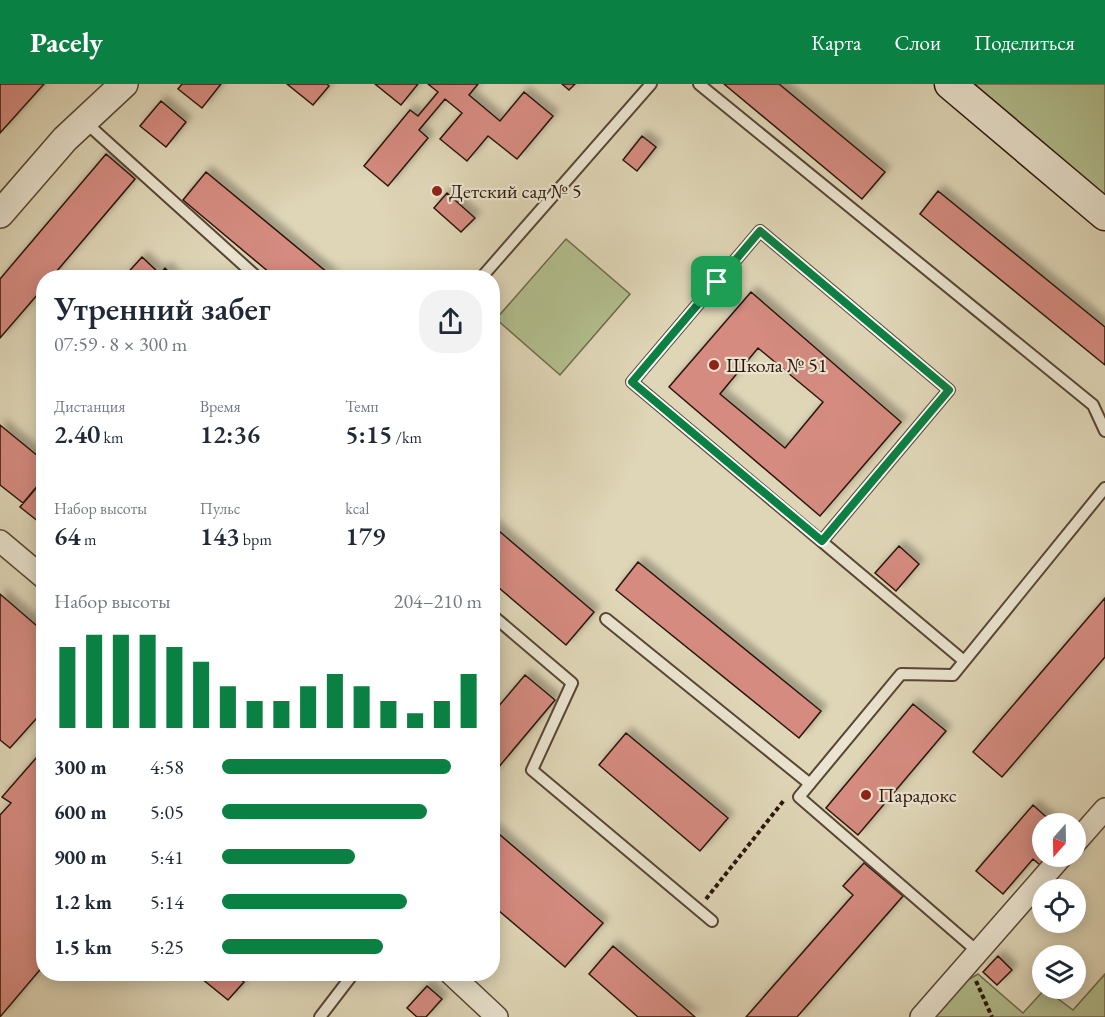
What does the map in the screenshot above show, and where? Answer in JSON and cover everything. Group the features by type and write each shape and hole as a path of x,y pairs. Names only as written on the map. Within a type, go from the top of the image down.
{"main road":[{"path":"950,84 1105,215"}],"street":[{"path":"0,214 84,120 124,84"},
{"path":"0,541 36,571"},
{"path":"1086,831 1105,809"},
{"path":"921,1017 1052,867"},
{"path":"458,981 497,1017"}],"lane":[{"path":"488,270 651,84"},
{"path":"699,84 1093,405 1105,431"},
{"path":"84,120 249,270"},
{"path":"822,541 949,390 760,231 632,382 964,661"},
{"path":"973,956 799,797 806,781 901,674 953,675 1105,488"},
{"path":"606,618 806,781"},
{"path":"500,622 572,683 532,770 712,921"},
{"path":"320,1017 348,981"}],"path":[{"path":"698,909 806,781"},
{"path":"973,956 992,1017"}],"green space":[{"path":"972,84 1105,84 1105,197"},
{"path":"566,239 630,294 560,375 500,322 500,314"},
{"path":"978,974 1023,1013 1036,999 1058,999 1073,1010 1083,999 1086,999 1086,995 1105,974 1105,1017 935,1017 966,981"}],"building":[{"path":"0,84 44,84 0,133"},
{"path":"182,84 221,84 202,108 178,89"},
{"path":"287,84 327,84 329,86 313,105"},
{"path":"375,84 418,84 401,105"},
{"path":"428,84 478,84 469,95 500,121 524,92 553,116 517,159 488,136 467,161 440,139 462,113 445,99 419,130 428,138 388,186 364,166 410,110 418,116 438,92"},
{"path":"562,84 575,84 569,90"},
{"path":"724,84 779,84 885,172 862,199"},
{"path":"161,101 186,122 166,147 140,126"},
{"path":"642,136 656,147 637,171 623,160"},
{"path":"106,154 135,179 58,270 36,270 36,296 0,338 0,279"},
{"path":"206,172 324,270 266,270 183,200"},
{"path":"938,191 1105,327 1105,365 920,214"},
{"path":"447,193 475,218 461,232 434,208"},
{"path":"142,257 156,270 130,270"},
{"path":"751,292 901,422 820,516 669,387","holes":["758,348 823,402 785,448 720,394"]},
{"path":"0,425 36,454 36,488 23,503 0,485"},
{"path":"36,488 36,520 20,507"},
{"path":"500,532 594,612 566,645 500,589"},
{"path":"899,546 919,564 896,591 875,573"},
{"path":"638,562 821,711 799,738 616,590"},
{"path":"0,594 36,625 36,719 10,748 0,740"},
{"path":"1105,598 1105,657 1002,777 973,752"},
{"path":"525,675 555,700 500,765 500,705"},
{"path":"913,704 946,731 858,835 826,808"},
{"path":"626,733 728,818 700,851 599,765"},
{"path":"36,758 36,974 0,1017 0,815 11,803 2,797"},
{"path":"1033,805 1042,813 1032,813 1032,860 1003,894 976,871"},
{"path":"500,835 603,923 565,967 500,912"},
{"path":"864,863 903,896 797,1017 746,1017 853,895 843,886"},
{"path":"613,946 695,1017 638,1017 589,974"},
{"path":"998,956 1012,970 997,985 983,972"},
{"path":"205,981 244,982 228,1000"},
{"path":"427,986 442,999 426,1017 417,1017 407,1008"}],"place":[{"name":"Детский сад № 5","path":"437,191"},
{"name":"Школа № 51","path":"714,365"},
{"name":"Парадокс","path":"866,795"}],"route":[{"path":"760,231 949,390 822,541 632,382 717,282 760,231"}]}
